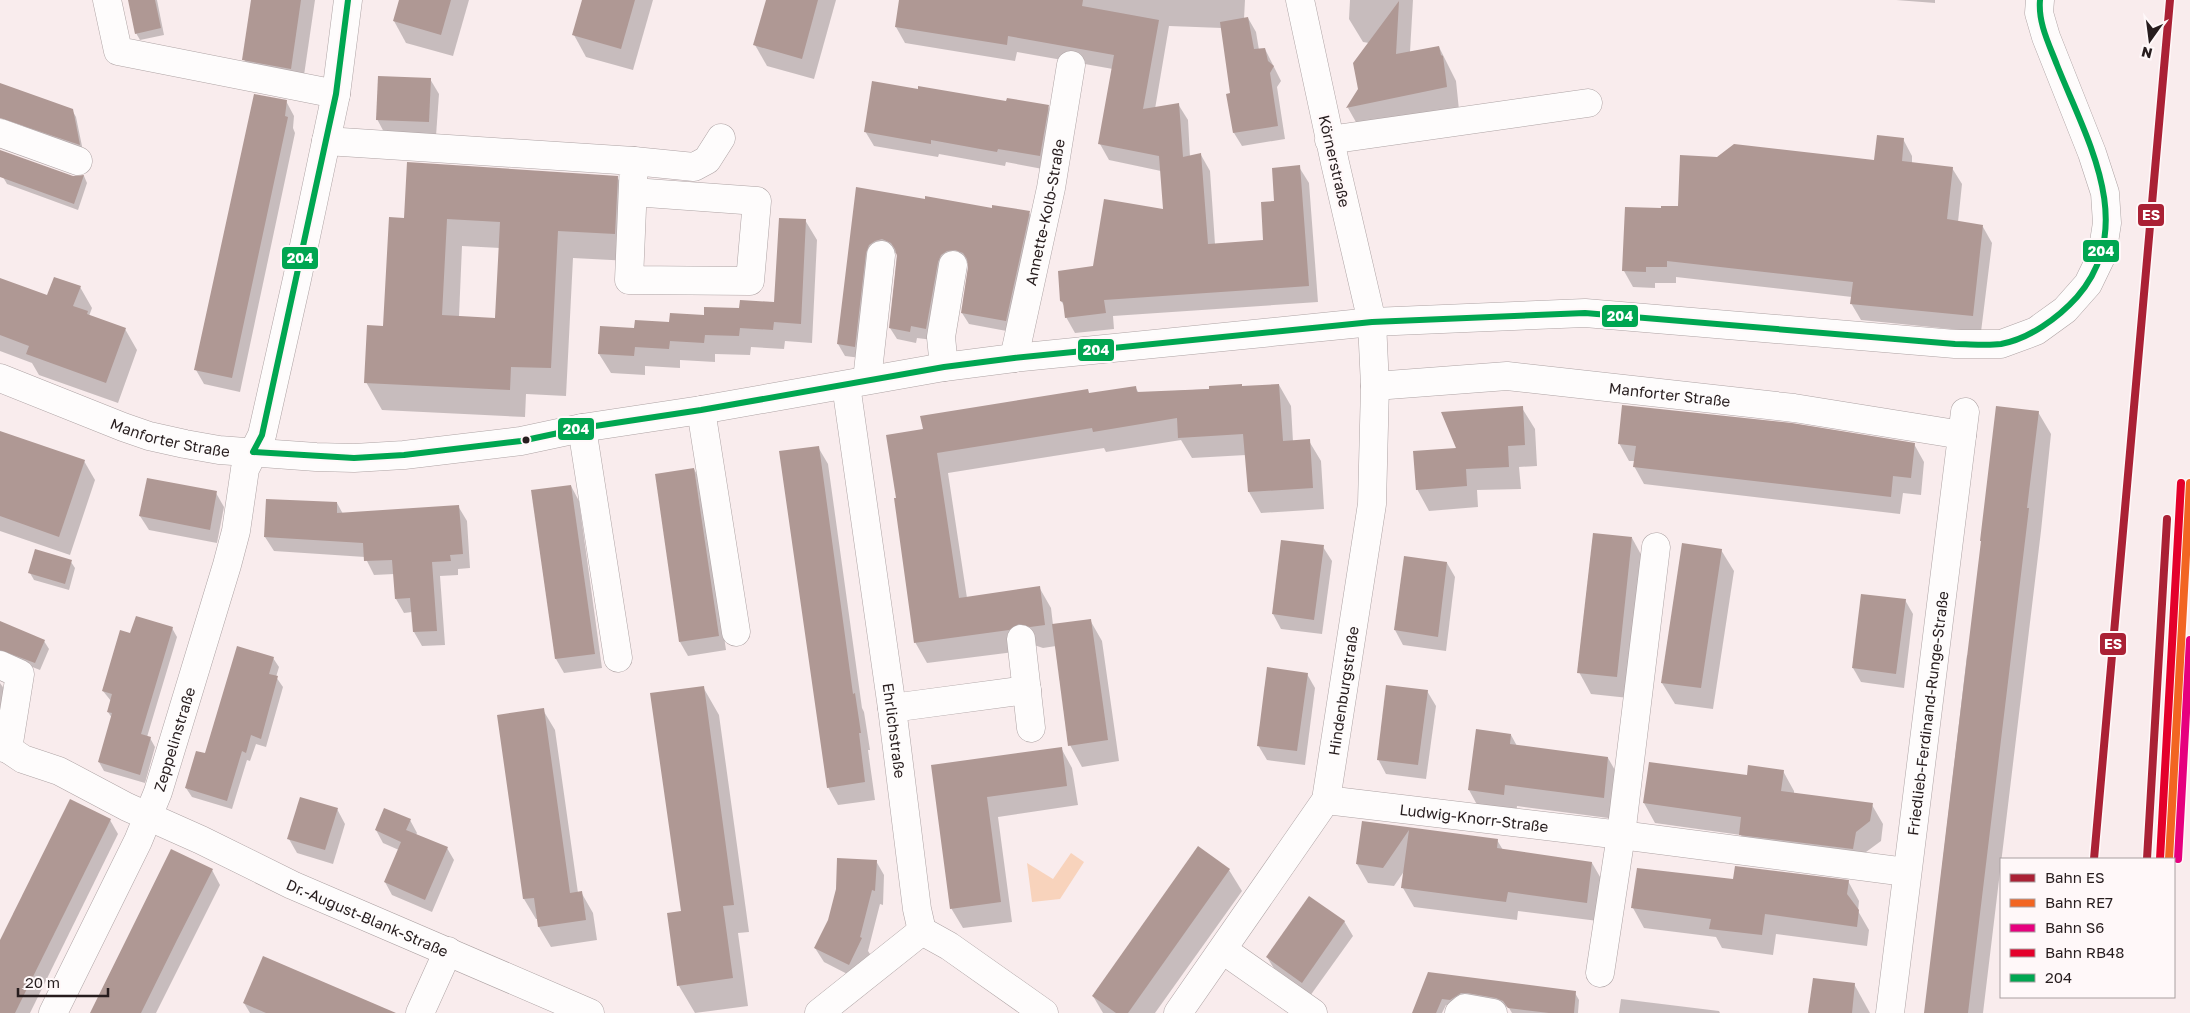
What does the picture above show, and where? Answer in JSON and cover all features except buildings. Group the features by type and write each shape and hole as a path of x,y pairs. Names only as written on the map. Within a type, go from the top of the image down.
{"street":[{"path":"106,0 118,51 336,94"},
{"name":"Zeppelinstraße","path":"53,1013 138,841 158,792 227,565 236,531 245,469 262,435 326,141 336,94 348,0"},
{"name":"Körnerstraße","path":"1300,0 1329,140 1372,322"},
{"name":"Manforter Straße","path":"0,378 149,436 219,450 316,457 381,457 521,441 582,428 701,410 944,367 1014,358 1372,322 1585,313 1955,344 2001,344 2036,331 2065,310 2088,284 2102,255 2108,223 2105,193 2092,152 2046,37 2039,13 2040,0"},
{"name":"Annette-Kolb-Straße","path":"1014,358 1051,188 1071,65"},
{"path":"1329,140 1588,103"},
{"path":"0,133 78,162"},
{"path":"326,141 694,167 707,160 721,138"},
{"path":"633,192 757,201 750,281 629,280 634,162"},
{"name":"Ehrlichstraße","path":"881,255 856,382 892,708 917,909 922,930"},
{"path":"944,367 941,337 953,265"},
{"name":"Hindenburgstraße","path":"1178,1013 1326,800 1372,504 1375,386 1372,322"},
{"name":"Manforter Straße","path":"1375,386 1507,376 1794,408 1964,423"},
{"path":"701,410 736,632"},
{"name":"Friedlieb-Ferdinand-Runge-Straße","path":"1890,1013 1906,872 1964,423"},
{"path":"582,428 618,658"},
{"path":"1600,973 1621,835 1656,547"},
{"path":"1021,639 1031,728"},
{"path":"0,665 20,674 4,748"},
{"path":"892,708 1026,690"},
{"name":"Dr.-August-Blank-Straße","path":"4,748 23,759 59,771 148,817 292,885 590,1013"},
{"name":"Ludwig-Knorr-Straße","path":"1326,800 1621,835 1906,872"},
{"path":"819,1013 922,930 949,946 1044,1013"},
{"path":"1223,950 1314,1013"},
{"path":"420,1013 448,951"},
{"path":"1459,1013 1465,1008 1493,1013"}],"shaded area":[{"path":"1071,853 1084,862 1060,899 1032,902 1027,863 1053,879"}],"rail line":[{"name":"ES","path":"2094,858 2170,0"},
{"name":"RB48","path":"2160,858 2181,483"},
{"name":"RE7","path":"2169,858 2190,483"},
{"name":"ES","path":"2147,858 2167,519"},
{"name":"S6","path":"2178,859 2190,640"}],"transit line":[{"name":"204","path":"348,0 336,94 262,435 253,452 354,458 404,455 521,441 582,428 701,410 944,367 1014,358 1372,322 1585,313 1955,344 2001,344 2022,337 2052,320 2077,297 2095,270 2104,241 2106,212 2101,182 2081,122 2045,33 2041,17 2040,0"}]}
